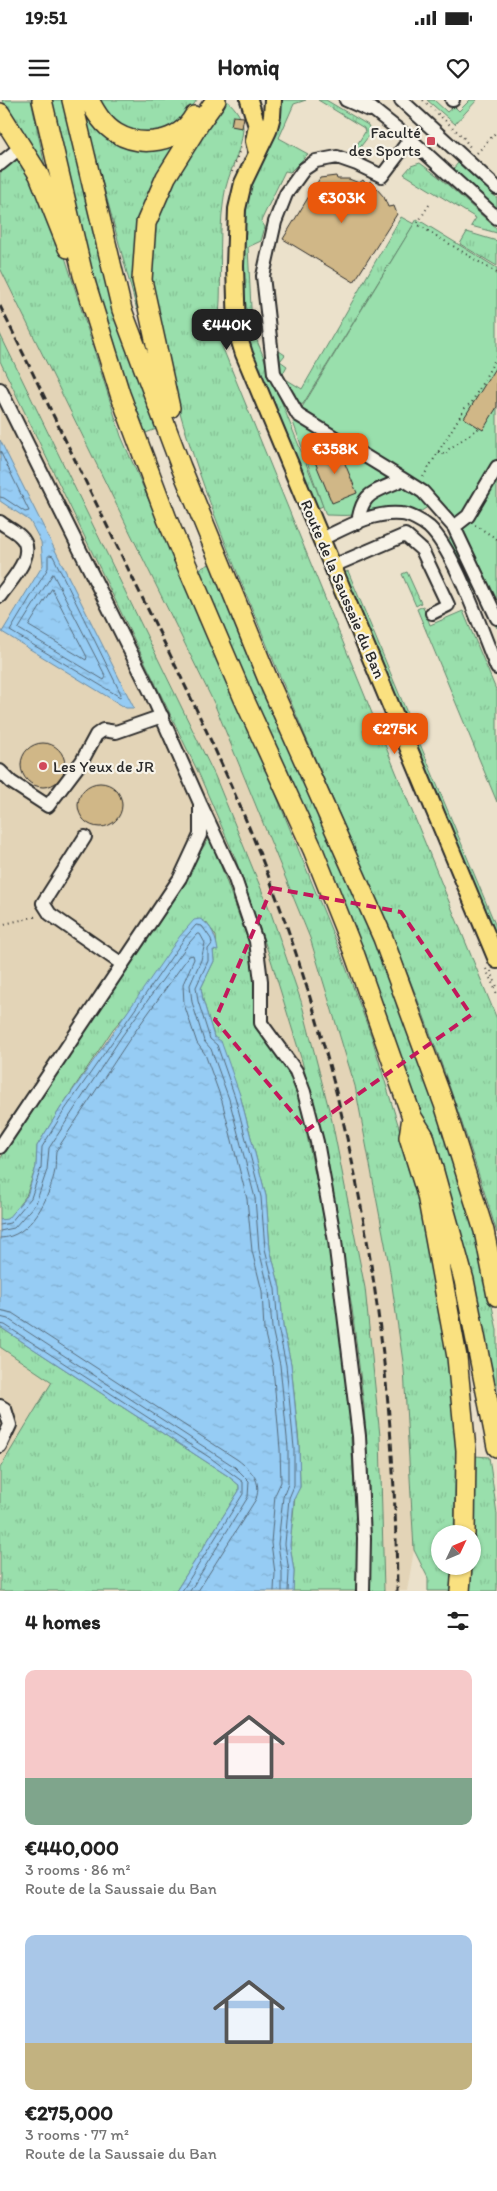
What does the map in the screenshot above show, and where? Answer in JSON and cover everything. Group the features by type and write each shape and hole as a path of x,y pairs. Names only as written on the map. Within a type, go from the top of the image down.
{"highway":[{"path":"42,100 83,275 120,394 167,519 244,699 313,850 353,950 412,1116 424,1136 464,1280 497,1447"},
{"path":"72,100 122,310 181,467 269,682 386,947 444,1104 484,1232 497,1296"},
{"path":"89,100 97,116 116,133 138,141 160,141 177,134 192,120 203,100"},
{"path":"181,467 182,451 166,396 142,280 146,223 166,177 216,100"},
{"path":"0,113 39,175 71,257 83,275"},
{"path":"412,1116 410,1136 427,1195 457,1356 466,1450 465,1525"},
{"path":"460,1591 461,1575"}],"main road":[{"name":"Route de la Saussaie du Ban","path":"249,100 257,126 254,141 256,152"},
{"name":"Route de la Saussaie du Ban","path":"273,100 272,116 268,131 256,152 243,183 236,209 237,332 244,354 497,960"}],"street":[{"path":"346,100 375,113"},
{"path":"361,100 410,139 497,218"},
{"path":"401,100 497,188"},
{"path":"410,139 382,176 357,164 325,155 304,169 286,194 275,222 263,276 274,373 298,415 423,492 454,527 497,618"},
{"path":"0,164 22,146"},
{"path":"0,389 162,716 234,876 256,941 261,982 261,1023 296,1071 304,1092 317,1142 336,1241 359,1436 364,1538 363,1591"},
{"path":"454,527 468,516 497,467"},
{"path":"358,523 360,507 365,497 399,481 401,478"},
{"path":"322,539 375,515 403,514 429,527 443,546 457,572 497,668"},
{"path":"0,522 20,536 26,544 27,555 0,596"},
{"path":"333,566 404,535 422,550 448,606 432,613"},
{"path":"0,771 11,782 48,806 53,802 82,761 96,735 103,730 116,732 162,716"},
{"path":"0,1147 180,878 200,835 200,803"},
{"path":"85,837 43,903 50,914 122,964"},
{"path":"0,1406 5,1409 10,1425 0,1446"}],"path":[{"path":"423,100 463,136 477,154 497,131"},
{"path":"429,205 417,224 497,273"},
{"path":"423,478 466,408 472,402 497,356"},
{"path":"438,452 446,455 449,449 479,428"},
{"path":"473,524 497,539"},
{"path":"0,925 50,914"}],"highlighted area":[{"path":"272,888 401,912 471,1015 307,1130 215,1020"}],"shaded area":[{"path":"0,268 214,703 310,938 355,1086 389,1265 404,1369 414,1550 407,1591 384,1591 380,1436 301,1001 271,913 215,776 0,334"},
{"path":"0,361 199,774 234,855 271,960 302,1061 329,1170 352,1308 364,1406 369,1489 369,1591 0,1591"}],"green space":[{"path":"2,100 31,100 46,171 12,113"},
{"path":"48,100 65,100 159,428 143,434 94,284"},
{"path":"96,100 197,100 180,123 167,132 132,133 115,124"},
{"path":"282,100 306,100 294,104 279,138 308,154 290,172 285,171 261,221 265,227 261,241 248,247 252,328 323,506 318,508 253,361 244,328 244,210 252,178 273,139"},
{"path":"318,100 326,100 368,125 371,133 358,150 353,151 365,132 364,128"},
{"path":"427,100 434,100 447,112 454,106 459,111 470,100 477,100 455,124"},
{"path":"227,101 238,114 243,130 240,147 224,197 217,334 497,1019 497,1233 449,1086 409,977 287,694 216,518 183,424 156,319 148,265 152,233 167,195 187,156 218,103"},
{"path":"88,112 105,132 185,135 156,186 141,306 137,310 84,114"},
{"path":"14,158 25,160 41,189 65,257 121,436 270,780 341,954 372,1038 409,1161 439,1280 457,1428 454,1525 431,1525 431,1575 451,1575 450,1591 428,1591 428,1578 414,1550 404,1369 389,1265 355,1086 310,938 214,703 0,268 0,173 15,161"},
{"path":"420,163 439,177 497,229 497,233 471,226 476,218 404,174 411,166"},
{"path":"458,163 497,198 497,210 453,169"},
{"path":"401,217 414,224 303,404 295,406 277,369 276,349 285,355 280,361 287,366 283,373 284,378 302,389"},
{"path":"417,219 497,268 497,628 448,542 451,535 429,506 420,512 395,509 354,515 326,515 293,422"},
{"path":"467,232 497,241 497,266 460,244"},
{"path":"0,334 215,776 271,913 301,1001 332,1121 365,1288 380,1436 384,1591 369,1591 369,1489 364,1406 352,1308 329,1170 302,1061 271,960 234,855 199,774 0,361"},
{"path":"212,563 403,1006 459,1170 483,1263 497,1330 497,1408 437,1158 392,1031 350,924 197,570"},
{"path":"348,571 497,929 497,945 344,573"},
{"path":"407,572 421,603 416,606 402,574"},
{"path":"423,606 430,625 463,611 497,692 497,802 417,609"},
{"path":"210,836 254,957 255,1018 260,1033 285,1066 300,1102 331,1251 348,1393 356,1516 358,1591 293,1591 294,1572 290,1545 295,1496 300,1487 299,1443 291,1364 283,1327 280,1288 270,1249 266,1196 240,1095 214,1037 203,1000 201,988 214,961 213,949 217,951 216,936 206,922 113,1029 37,1146 36,1167 26,1196 7,1220 0,1220 0,1159 158,921"},
{"path":"0,1327 239,1485 239,1491 176,1591 0,1591 0,1468 52,1382 0,1347"},
{"path":"475,1456 489,1457 497,1514 497,1591 466,1591 468,1575 481,1575 481,1525 473,1525"}],"water":[{"path":"0,440 134,708 126,708 2,632 43,565 41,542 30,521 0,501"},
{"path":"200,919 213,932 218,951 213,950 214,961 201,988 203,1000 214,1037 221,1041 240,1095 266,1196 270,1249 280,1288 283,1327 291,1364 299,1447 300,1487 294,1499 290,1545 294,1572 293,1591 176,1591 239,1491 239,1485 0,1327 0,1220 7,1219 27,1196 36,1167 37,1146 60,1109 180,936 194,920"}],"building":[{"path":"233,116 244,117 242,128 231,126"},
{"path":"336,176 337,179 349,179 359,183 363,180 367,185 370,181 384,197 388,207 394,206 397,214 354,282 283,239 320,178"},
{"path":"497,365 497,407 483,430 464,418"},
{"path":"336,448 339,449 357,493 332,503 313,457"},
{"name":"Les Yeux de JR","path":"43,743 55,747 61,753 65,765 61,777 55,783 43,787 31,783 25,777 21,765 25,753 31,747"},
{"name":"Les Yeux de JR","path":"100,783 112,787 118,793 122,805 118,817 112,823 100,827 88,823 82,817 78,805 82,793 88,787"}],"railway":[{"path":"0,306 216,752 271,883 313,1008 336,1090 369,1254 390,1421 397,1591"}],"place":[{"name":"Faculté des Sports","path":"431,141"},
{"name":"Les Yeux de JR","path":"43,766"}]}
